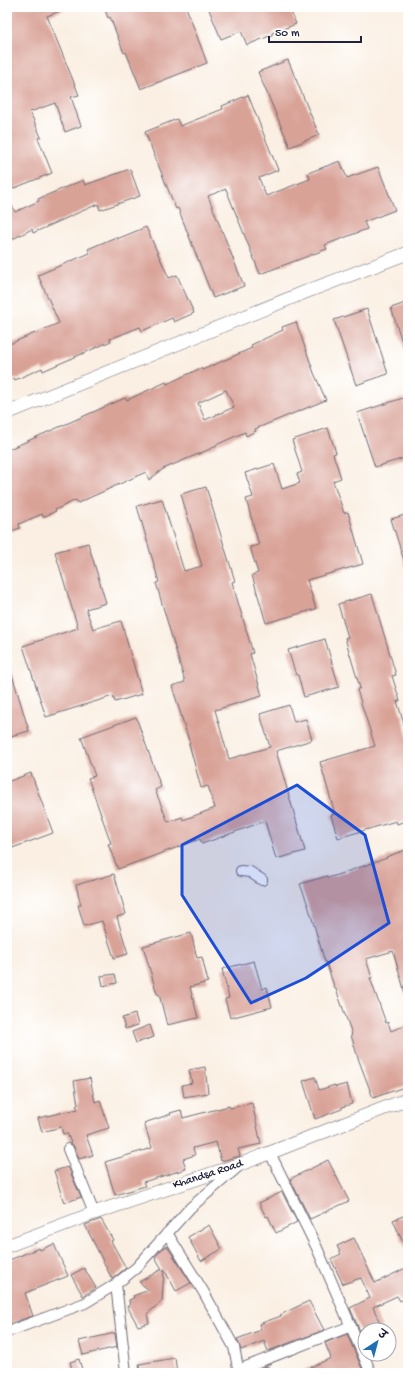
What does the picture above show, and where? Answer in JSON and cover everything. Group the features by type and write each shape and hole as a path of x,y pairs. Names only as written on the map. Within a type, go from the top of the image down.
{"street":[{"path":"7,413 308,291 408,253"},
{"path":"241,871 250,872 262,880"},
{"name":"Khandsa Road","path":"7,1246 94,1213 241,1164 408,1099"},
{"path":"68,1149 94,1213"},
{"path":"270,1153 317,1248 372,1373"},
{"path":"7,1332 85,1302 116,1284 136,1268 190,1208 241,1164"},
{"path":"167,1233 203,1291 234,1347 239,1372 351,1326"},
{"path":"116,1284 126,1373"}],"highlighted area":[{"path":"297,785 365,835 389,923 306,978 251,1003 182,895 182,845"}],"building":[{"path":"7,7 68,7 47,16 79,95 71,97 81,126 65,132 55,103 30,112 41,137 38,138 52,173 7,191"},
{"path":"104,7 186,7 207,63 141,89 126,52 124,53 110,17 108,18"},
{"path":"208,7 289,7 296,24 247,45 241,31 221,39"},
{"path":"288,60 319,135 290,147 258,72"},
{"path":"248,95 278,170 259,178 266,196 310,179 308,173 340,161 347,178 378,167 395,210 364,222 367,229 325,245 327,249 260,274 226,189 208,196 244,286 213,298 178,208 176,209 145,132 177,119 180,126 223,109 222,106"},
{"path":"130,169 140,196 100,210 98,204 33,233 32,229 7,242 7,196 15,212 39,201 38,199 83,180 85,185"},
{"path":"146,227 169,278 177,275 194,313 174,322 172,318 142,331 140,327 110,339 111,341 43,371 42,368 7,382 7,345 59,323 38,275 90,253 88,249 116,237 117,239"},
{"path":"408,302 408,353 406,354 391,308"},
{"path":"367,309 388,374 356,385 334,320"},
{"path":"296,322 314,373 326,400 255,429 256,431 246,436 245,432 216,445 217,446 163,469 149,480 146,472 78,503 76,500 43,517 42,514 19,524 20,528 7,533 7,450 125,398 127,400 166,382 167,384 201,368 202,370 252,348 251,345 283,330 282,327","holes":["226,390 234,407 205,420 198,403"]},
{"path":"403,398 408,412 408,457 375,467 357,413"},
{"path":"328,428 336,453 333,454 341,478 333,481 344,513 348,512 363,564 307,580 316,609 266,623 252,575 258,573 250,547 259,545 246,499 253,497 245,473 274,464 282,489 300,483 297,474 302,472 292,440"},
{"path":"206,487 235,581 232,582 253,653 250,654 262,696 215,710 229,759 270,747 260,714 289,705 294,722 306,719 312,740 276,751 305,851 276,859 265,821 202,844 200,839 118,869 108,844 111,843 88,778 95,776 81,737 136,717 161,787 155,790 168,822 182,817 183,820 215,808 208,786 201,788 190,744 172,686 185,682 156,583 159,582 137,506 162,499 184,571 202,566 181,494"},
{"path":"408,514 408,567 406,567 391,519"},
{"path":"88,543 106,603 86,609 93,629 121,621 142,694 115,702 113,696 46,717 23,646 78,628 55,552"},
{"path":"372,594 396,675 392,676 400,701 397,701 408,738 408,820 397,824 396,821 338,838 331,815 335,814 320,762 375,746 357,690 360,688 345,638 348,637 338,604"},
{"path":"325,639 339,687 304,697 298,675 296,675 288,650"},
{"path":"7,668 10,668 29,731 7,737"},
{"path":"31,773 53,833 7,850 7,782"},
{"path":"408,849 408,993 405,993 393,951 366,959 372,978 370,978 386,1023 388,1022 391,1031 408,1024 408,1077 404,1078 407,1086 373,1098 358,1058 351,1035 352,1034 325,962 308,905 300,884 327,876 328,878 387,858 386,857"},
{"path":"114,874 126,914 117,917 128,954 114,958 102,921 84,926 78,905 81,905 76,885"},
{"path":"191,933 197,958 202,957 208,982 190,987 198,1018 167,1025 159,994 157,994 143,946"},
{"path":"254,961 262,989 267,987 272,1007 230,1018 225,999 229,998 222,969"},
{"path":"115,974 117,983 103,986 101,976"},
{"path":"135,1014 138,1025 125,1029 122,1018"},
{"path":"150,1025 154,1037 136,1043 132,1032"},
{"path":"205,1067 208,1093 184,1097 182,1085 192,1083 189,1070"},
{"path":"315,1077 319,1090 335,1085 335,1087 347,1084 352,1104 315,1119 303,1081"},
{"path":"90,1078 95,1102 100,1100 109,1128 86,1135 93,1155 79,1159 67,1133 63,1134 61,1127 42,1132 38,1118 78,1109 76,1106 78,1105 74,1081"},
{"path":"252,1103 261,1144 238,1149 240,1156 221,1161 216,1142 193,1148 195,1155 183,1159 186,1169 143,1182 145,1186 115,1195 105,1162 152,1148 144,1123 181,1110 183,1118 229,1106 230,1108"},
{"path":"328,1160 349,1201 310,1219 290,1179"},
{"path":"68,1167 81,1197 64,1203 54,1171"},
{"path":"282,1192 297,1222 276,1233 268,1216 266,1217 259,1203"},
{"path":"408,1214 408,1254 393,1220"},
{"path":"101,1219 126,1268 112,1279 85,1225"},
{"path":"209,1225 222,1249 201,1261 188,1237"},
{"path":"354,1238 375,1283 408,1267 408,1297 400,1301 397,1296 373,1307 380,1322 357,1322 357,1324 350,1308 370,1298 361,1278 343,1284 331,1259 341,1254 337,1246"},
{"path":"54,1244 68,1276 25,1293 33,1316 9,1324 7,1320 7,1261 39,1248 40,1250"},
{"path":"167,1246 191,1283 176,1291 164,1269 162,1301 147,1314 149,1323 138,1326 127,1306 130,1306 129,1300 134,1298 133,1296 149,1290 139,1282 162,1269 155,1257"},
{"path":"84,1268 96,1288 83,1296 71,1275"},
{"path":"309,1301 324,1330 268,1351 264,1341 241,1350 237,1339 261,1330 259,1324 281,1316 280,1315"},
{"path":"115,1333 117,1347 83,1355 79,1341"},
{"path":"347,1334 357,1357 357,1362 359,1362 364,1373 298,1373 331,1358 325,1343"},
{"path":"175,1358 177,1373 140,1373 139,1364"},
{"path":"79,1359 83,1373 73,1373 70,1362"},
{"path":"267,1366 269,1373 248,1373"}]}
